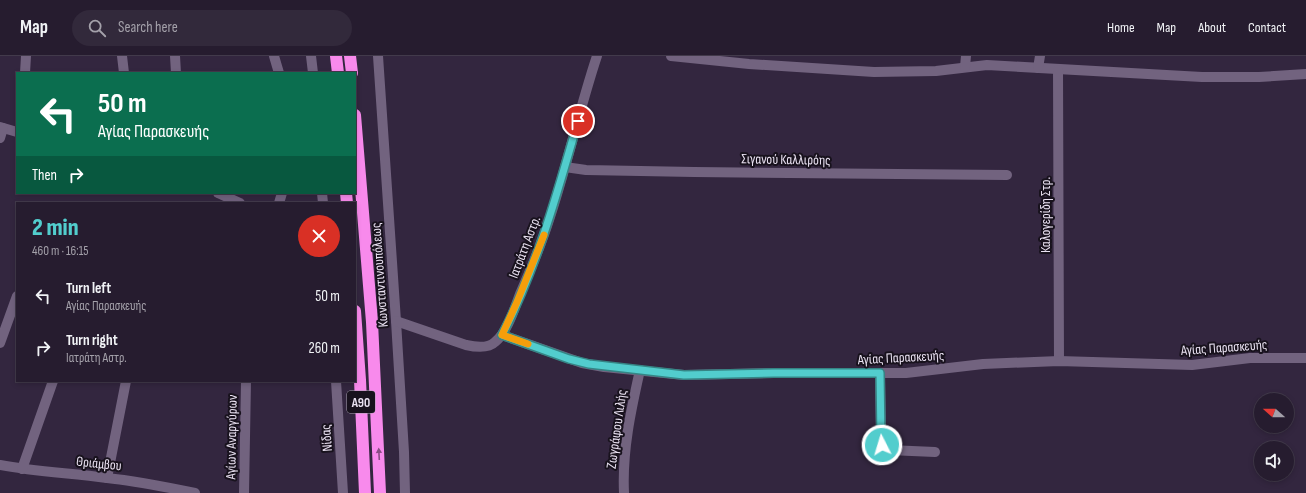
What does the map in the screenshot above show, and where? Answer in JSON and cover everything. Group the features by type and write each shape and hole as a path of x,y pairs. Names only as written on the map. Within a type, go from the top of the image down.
{"highway":[{"path":"336,56 338,72"},
{"path":"350,56 352,72"},
{"name":"Α90","path":"356,127 372,322 380,493"},
{"name":"Α90","path":"356,325 365,493"}],"street":[{"path":"25,72 26,56"},
{"path":"122,56 124,72"},
{"path":"175,56 176,72"},
{"path":"274,56 279,72"},
{"path":"311,56 313,72"},
{"name":"Κωνσταντινουπόλεως","path":"378,56 396,321 405,493"},
{"name":"Ιατράτη Αστρ.","path":"502,335 543,238 597,56"},
{"path":"670,56 749,64 874,72 930,71 987,66 1202,76 1258,77 1306,74"},
{"path":"965,67 966,56"},
{"path":"1038,68 1040,56"},
{"name":"Καλογερίδη Στρ.","path":"1058,70 1059,361"},
{"path":"0,138 2,127 16,132"},
{"name":"Σιγανού Καλλιρόης","path":"565,167 586,170 694,172 1008,175"},
{"path":"220,194 238,202"},
{"path":"0,343 16,299"},
{"path":"396,321 466,345 485,346 494,344 502,335"},
{"name":"Αγίας Παρασκευής","path":"502,335 582,363 604,367 684,375 906,373 983,364 1059,361 1192,365 1250,358 1306,358"},
{"name":"Ζωγράφου Λιλής","path":"624,493 628,425 640,370"},
{"path":"880,373 882,445 889,450 935,452"},
{"path":"22,469 53,382"},
{"path":"107,478 126,382"},
{"name":"Αγίων Αναργύρων","path":"244,493 246,382"},
{"name":"Νίδας","path":"336,382 343,493"},
{"name":"Θριάμβου","path":"0,465 61,474 140,482 195,493"}],"slow traffic":[{"path":"528,344 502,335 544,235"}],"route":[{"path":"578,121 543,238 502,335 569,359 604,367 684,375 880,373 882,445"}]}
